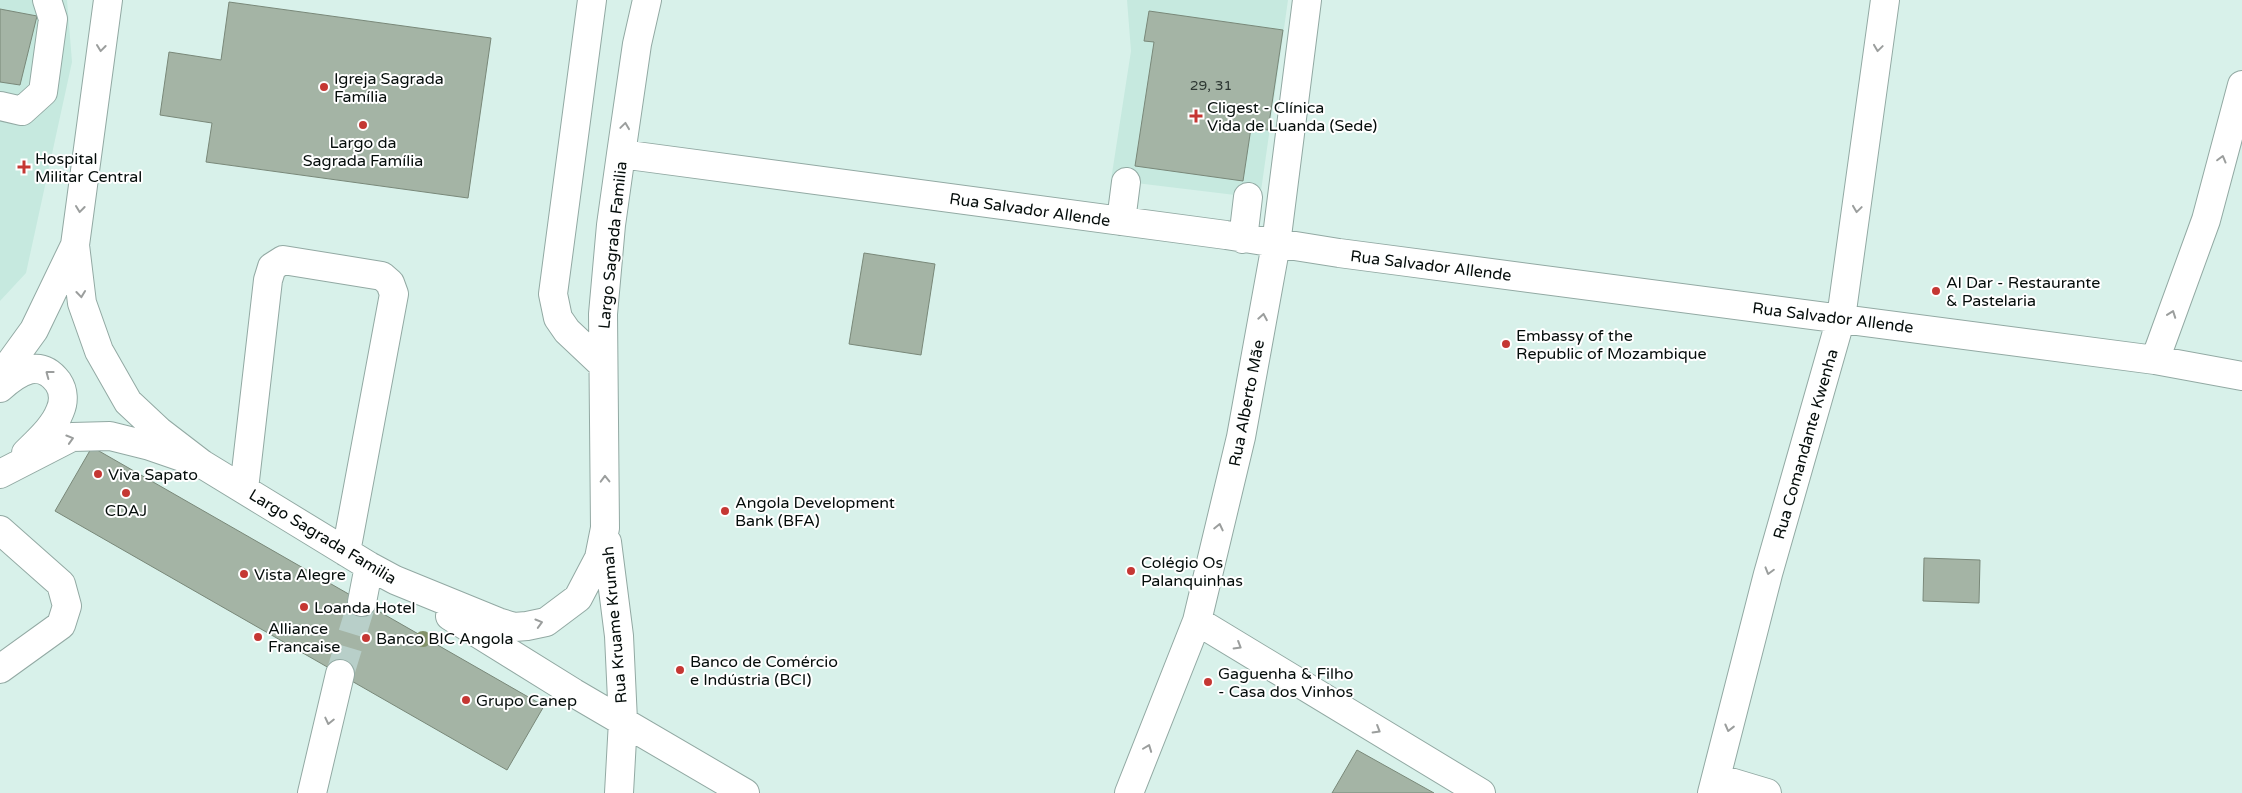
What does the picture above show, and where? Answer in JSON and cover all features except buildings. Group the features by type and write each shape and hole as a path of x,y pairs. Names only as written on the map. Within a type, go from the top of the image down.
{"street":[{"path":"0,106 22,111 43,92 53,19 47,0"},
{"name":"Largo Sagrada Familia","path":"108,0 75,245 82,303 99,351 128,402 159,430 202,464 358,559 395,580 514,627 546,622 578,598 599,558 605,528 602,364 604,304 611,225 621,154 637,44 647,0"},
{"path":"592,0 553,294 558,318 567,331 602,364"},
{"name":"Rua Alberto Mãe","path":"1129,793 1197,621 1241,437 1276,244 1307,0"},
{"name":"Rua Comandante Kwenha","path":"1714,785 1768,574 1841,318 1885,0"},
{"path":"2155,360 2206,220 2242,85"},
{"name":"Rua Salvador Allende","path":"621,154 1121,221 1276,244 2155,360 2242,376"},
{"path":"1121,221 1126,182"},
{"path":"1243,239 1248,197"},
{"path":"0,376 34,330 75,245"},
{"path":"244,489 268,280 272,267 283,260 382,276 390,284 394,294 358,559 362,602"},
{"path":"0,388 23,371 40,368 51,373 61,386 63,396 60,411 52,424 5,470"},
{"path":"5,470 72,437 110,436 150,446 202,464"},
{"name":"Rua Kruame Krumah","path":"605,528 619,636 623,721 619,793"},
{"path":"0,530 61,584 67,606 61,625 0,669"},
{"path":"395,580 489,641 745,793"},
{"path":"1197,621 1481,793"},
{"path":"312,793 340,674"},
{"path":"1714,785 1768,793"}],"shaded area":[{"name":"Hospital Militar Central","path":"0,0 67,0 72,62 26,273 0,301"},
{"name":"Cligest - Clínica Vida de Luanda (Sede)","path":"1127,0 1288,0 1260,198 1111,180 1131,51"}],"tunnel":[{"path":"340,674 362,602"}],"place":[{"name":"Igreja Sagrada Família","path":"324,87"},
{"name":"Cligest - Clínica Vida de Luanda (Sede)","path":"1196,116"},
{"name":"Largo da Sagrada Família","path":"363,125"},
{"name":"Hospital Militar Central","path":"24,167"},
{"name":"Al Dar - Restaurante & Pastelaria","path":"1936,291"},
{"name":"Embassy of the Republic of Mozambique","path":"1506,344"},
{"name":"Viva Sapato","path":"98,474"},
{"name":"CDAJ","path":"126,493"},
{"name":"Angola Development Bank (BFA)","path":"725,511"},
{"name":"Colégio Os Palanquinhas","path":"1131,571"},
{"name":"Vista Alegre","path":"244,574"},
{"name":"Loanda Hotel","path":"304,607"},
{"name":"Alliance Francaise","path":"258,637"},
{"name":"Banco BIC Angola","path":"366,638"},
{"name":"Banco de Comércio e Indústria (BCI)","path":"680,670"},
{"name":"Gaguenha & Filho - Casa dos Vinhos","path":"1208,682"},
{"name":"Grupo Canep","path":"466,700"}]}
